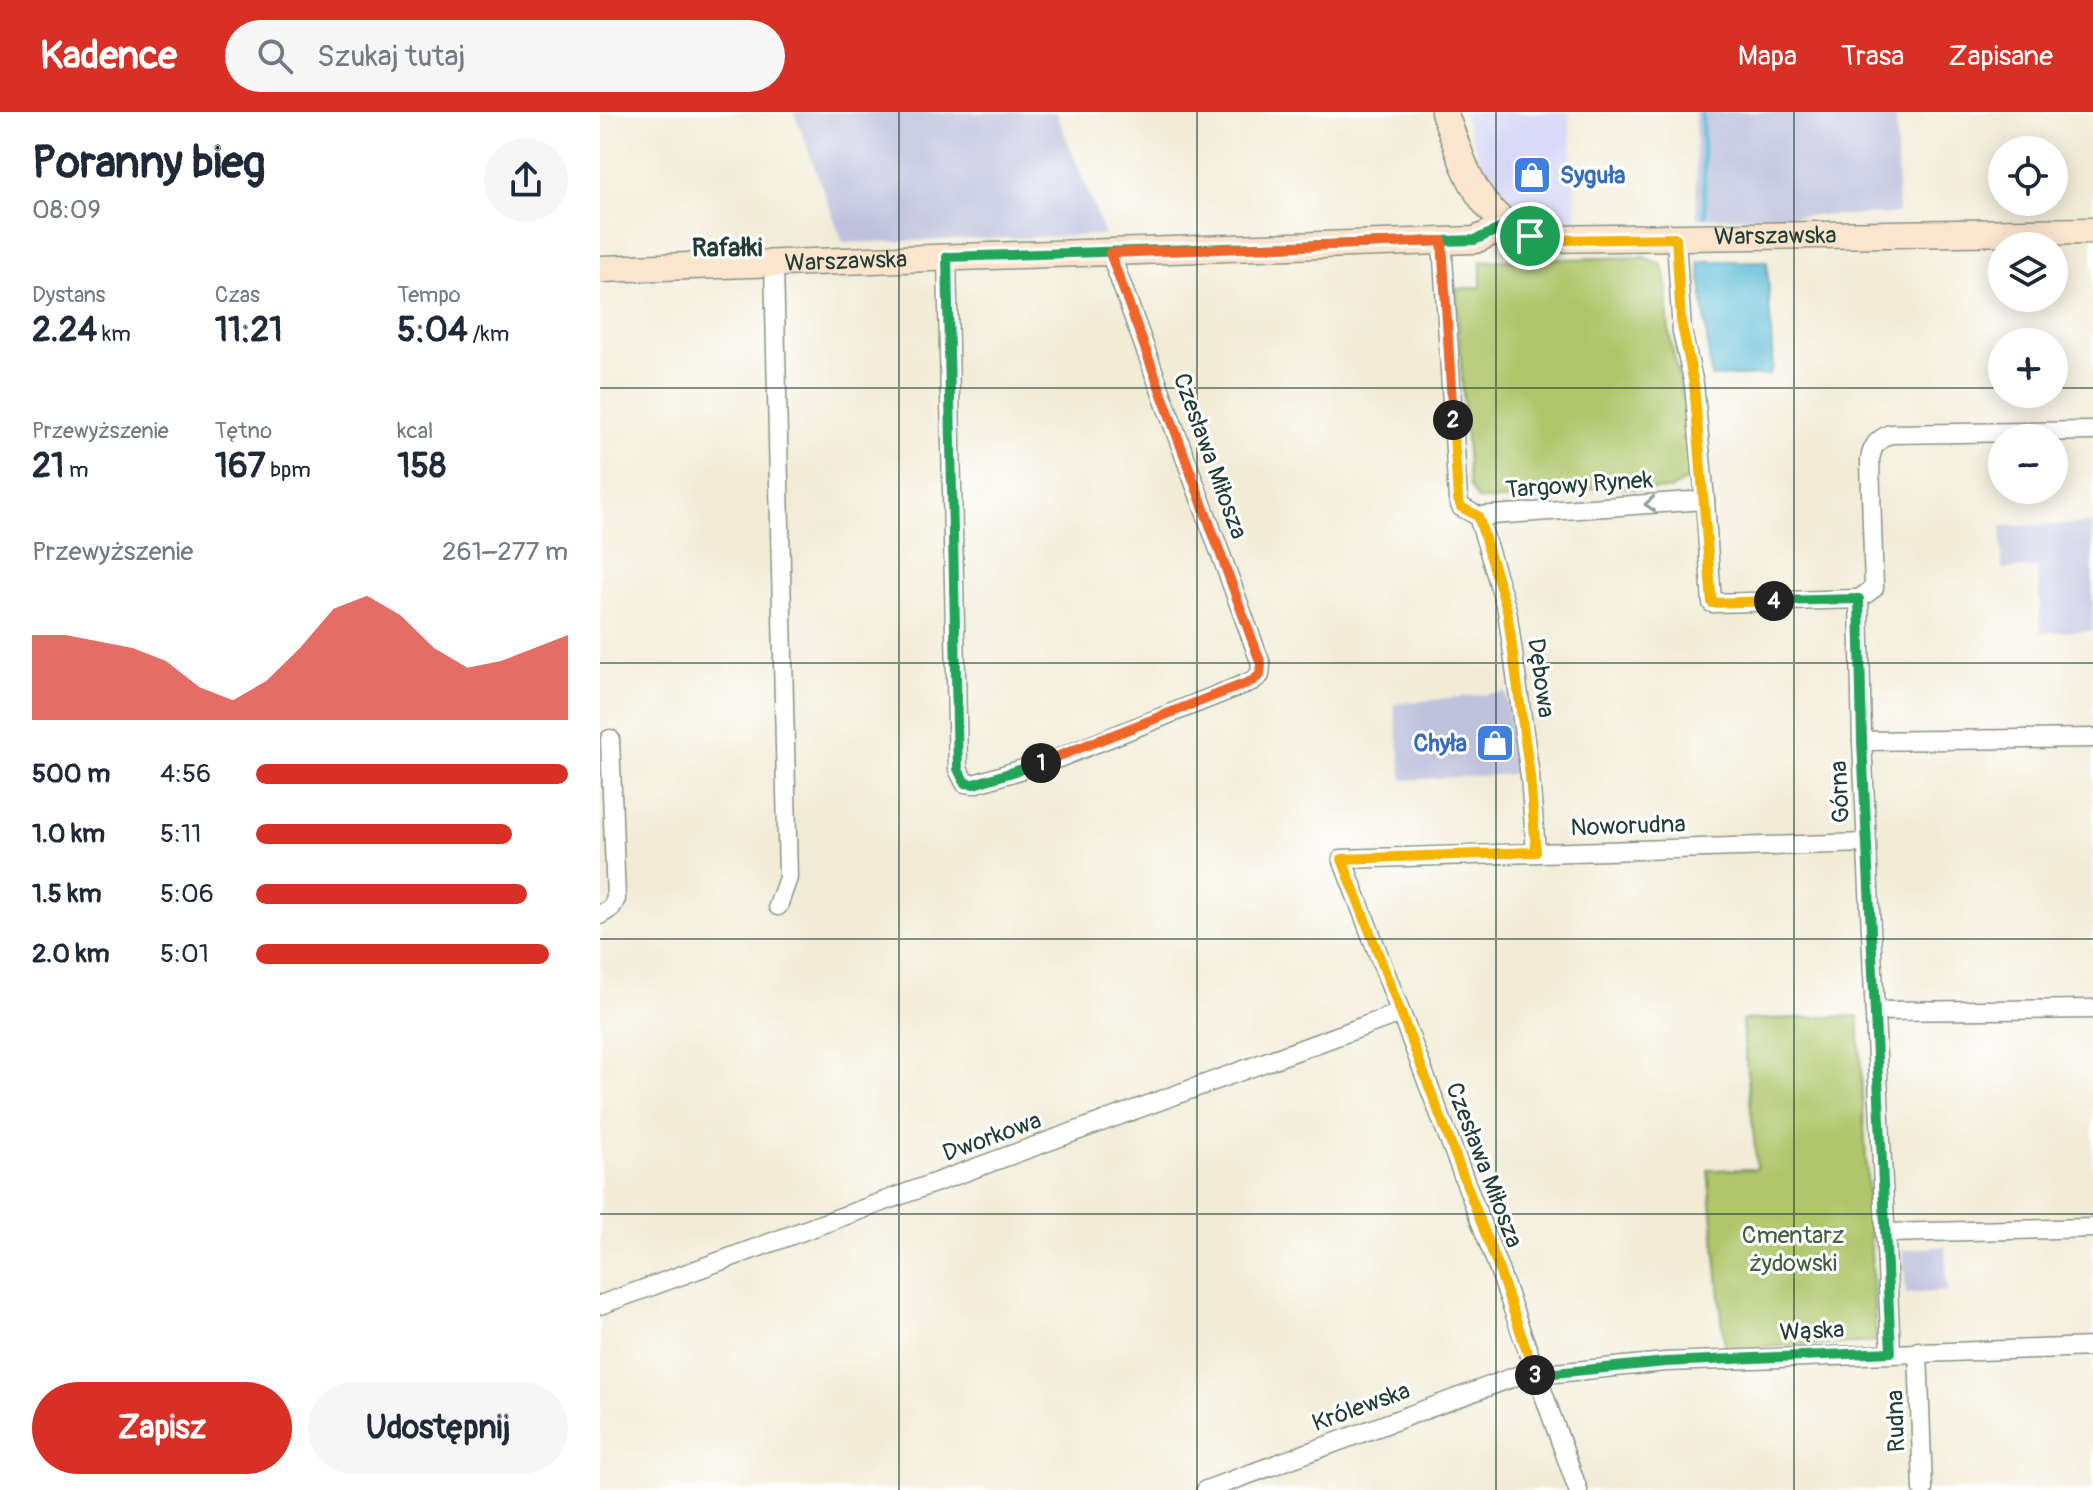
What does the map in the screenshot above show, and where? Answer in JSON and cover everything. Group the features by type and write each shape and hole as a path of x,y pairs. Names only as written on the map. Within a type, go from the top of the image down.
{"street":[{"path":"1444,112 1478,194 1506,226"},
{"name":"Warszawska","path":"600,269 1475,240 1506,226 1530,236 1562,240 2093,231"},
{"path":"1676,238 1681,321 1694,384 1712,603 1859,599 1874,588 1870,460 1872,448 1881,438 1890,434 2093,431"},
{"name":"Targowy Rynek","path":"1442,241 1458,499 1461,507 1478,516 1705,500"},
{"name":"Czesława Miłosza","path":"947,257 958,769 965,783 974,784 1059,758 1252,681 1260,675 1261,664 1110,253"},
{"path":"774,263 788,878 778,906"},
{"name":"Dębowa","path":"1478,516 1507,610 1530,776 1536,852"},
{"name":"Górna","path":"1859,599 1862,741 1885,1233"},
{"path":"1862,741 2093,738"},
{"path":"600,915 611,908 616,899 610,739"},
{"name":"Noworudna","path":"1342,859 1867,843"},
{"name":"Czesława Miłosza","path":"1342,859 1498,1267 1578,1490"},
{"path":"1875,1011 2093,1009"},
{"name":"Dworkowa","path":"600,1305 1400,1013"},
{"path":"1891,1352 1885,1233 2093,1228"},
{"name":"Wąska","path":"1534,1373 1665,1362 2093,1347"},
{"name":"Rudna","path":"1918,1351 1923,1490"},
{"name":"Królewska","path":"1206,1490 1534,1373"}],"shaded area":[{"path":"794,112 1056,112 1105,235 843,243"},
{"name":"Syguła","path":"1463,112 1569,112 1577,220 1534,215 1504,199 1482,165"},
{"path":"1695,112 1896,112 1898,214 1697,218"},
{"path":"2093,524 2093,631 2041,632 2038,568 2002,569 2001,526"},
{"name":"Chyła","path":"1505,692 1517,774 1403,780 1394,704"},
{"path":"1945,1246 1947,1291 1906,1294 1903,1250"}],"green space":[{"path":"1644,257 1661,264 1666,280 1669,331 1689,426 1691,463 1688,479 1670,490 1605,487 1558,491 1523,500 1478,500 1469,485 1456,289 1481,287 1481,261"},
{"name":"Cmentarz żydowski","path":"1858,1016 1876,1342 1725,1349 1708,1170 1757,1169 1742,1020"}],"water":[{"path":"1699,261 1767,261 1773,367 1769,375 1711,377"}],"waterway":[{"path":"1702,112 1705,215"}],"place":[{"name":"Syguła","path":"1532,175"},
{"name":"Chyła","path":"1495,743"}],"district":[{"name":"Rafałki","path":"727,248"}],"route":[{"path":"1530,236 1506,226 1475,240 1110,253 947,257 958,769 965,783 974,784 1059,758 1132,726 1252,681 1260,675 1261,664 1110,253 1442,241 1458,499 1461,507 1478,516 1507,610 1521,700 1536,852 1342,859 1498,1267 1535,1375 1665,1362 1891,1352 1862,741 1859,599 1712,603 1694,384 1681,321 1676,238 1562,240 1530,236"}]}
